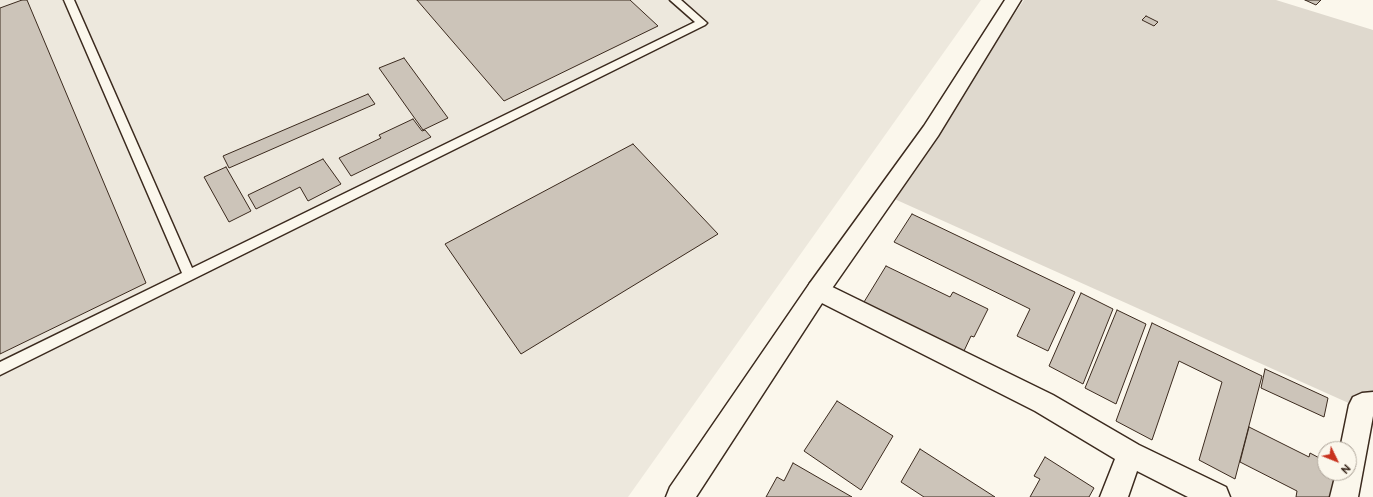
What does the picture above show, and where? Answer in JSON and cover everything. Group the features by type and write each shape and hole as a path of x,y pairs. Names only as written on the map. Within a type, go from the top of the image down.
{"street":[{"path":"680,497 818,290 931,131 1013,0"},
{"path":"818,290 1044,403 1130,454 1216,497"},
{"path":"1355,441 1362,405 1373,404"},
{"path":"1114,497 1130,454"},
{"path":"1344,497 1347,481"}],"lane":[{"path":"69,0 189,275"},
{"path":"0,369 702,23 675,0"}],"shaded area":[{"path":"0,0 981,0 628,497 0,497"},
{"path":"1024,0 1276,0 1373,30 1373,414 890,197"}],"building":[{"path":"22,0 27,0 146,283 0,354 0,8"},
{"path":"417,0 630,0 658,26 504,101"},
{"path":"1305,0 1321,0 1316,5"},
{"path":"1146,16 1158,22 1154,26 1142,20"},
{"path":"404,58 448,118 423,130 379,68"},
{"path":"368,94 375,104 229,168 223,156"},
{"path":"413,119 422,131 425,130 431,137 351,176 339,158 381,138 379,135"},
{"path":"633,144 718,234 521,354 445,244"},
{"path":"323,159 341,184 308,201 300,187 256,209 248,195"},
{"path":"226,167 251,211 229,222 204,177"},
{"path":"912,214 1075,292 1048,351 1017,336 1030,309 894,242"},
{"path":"886,266 950,297 953,292 988,309 974,337 971,336 963,353 864,302"},
{"path":"1081,293 1113,309 1083,384 1049,366"},
{"path":"1117,310 1146,324 1116,404 1085,388"},
{"path":"1152,323 1262,376 1235,479 1199,460 1222,382 1179,361 1152,440 1116,421"},
{"path":"1265,369 1328,398 1324,417 1261,388"},
{"path":"837,401 893,436 861,490 804,451"},
{"path":"1249,427 1309,457 1310,453 1317,457 1317,481 1334,481 1331,497 1296,497 1297,491 1240,462"},
{"path":"920,449 995,497 924,497 901,482"},
{"path":"1045,457 1094,488 1089,497 1030,497 1040,479 1034,476"},
{"path":"793,463 852,497 766,497 777,477 784,481"}]}
